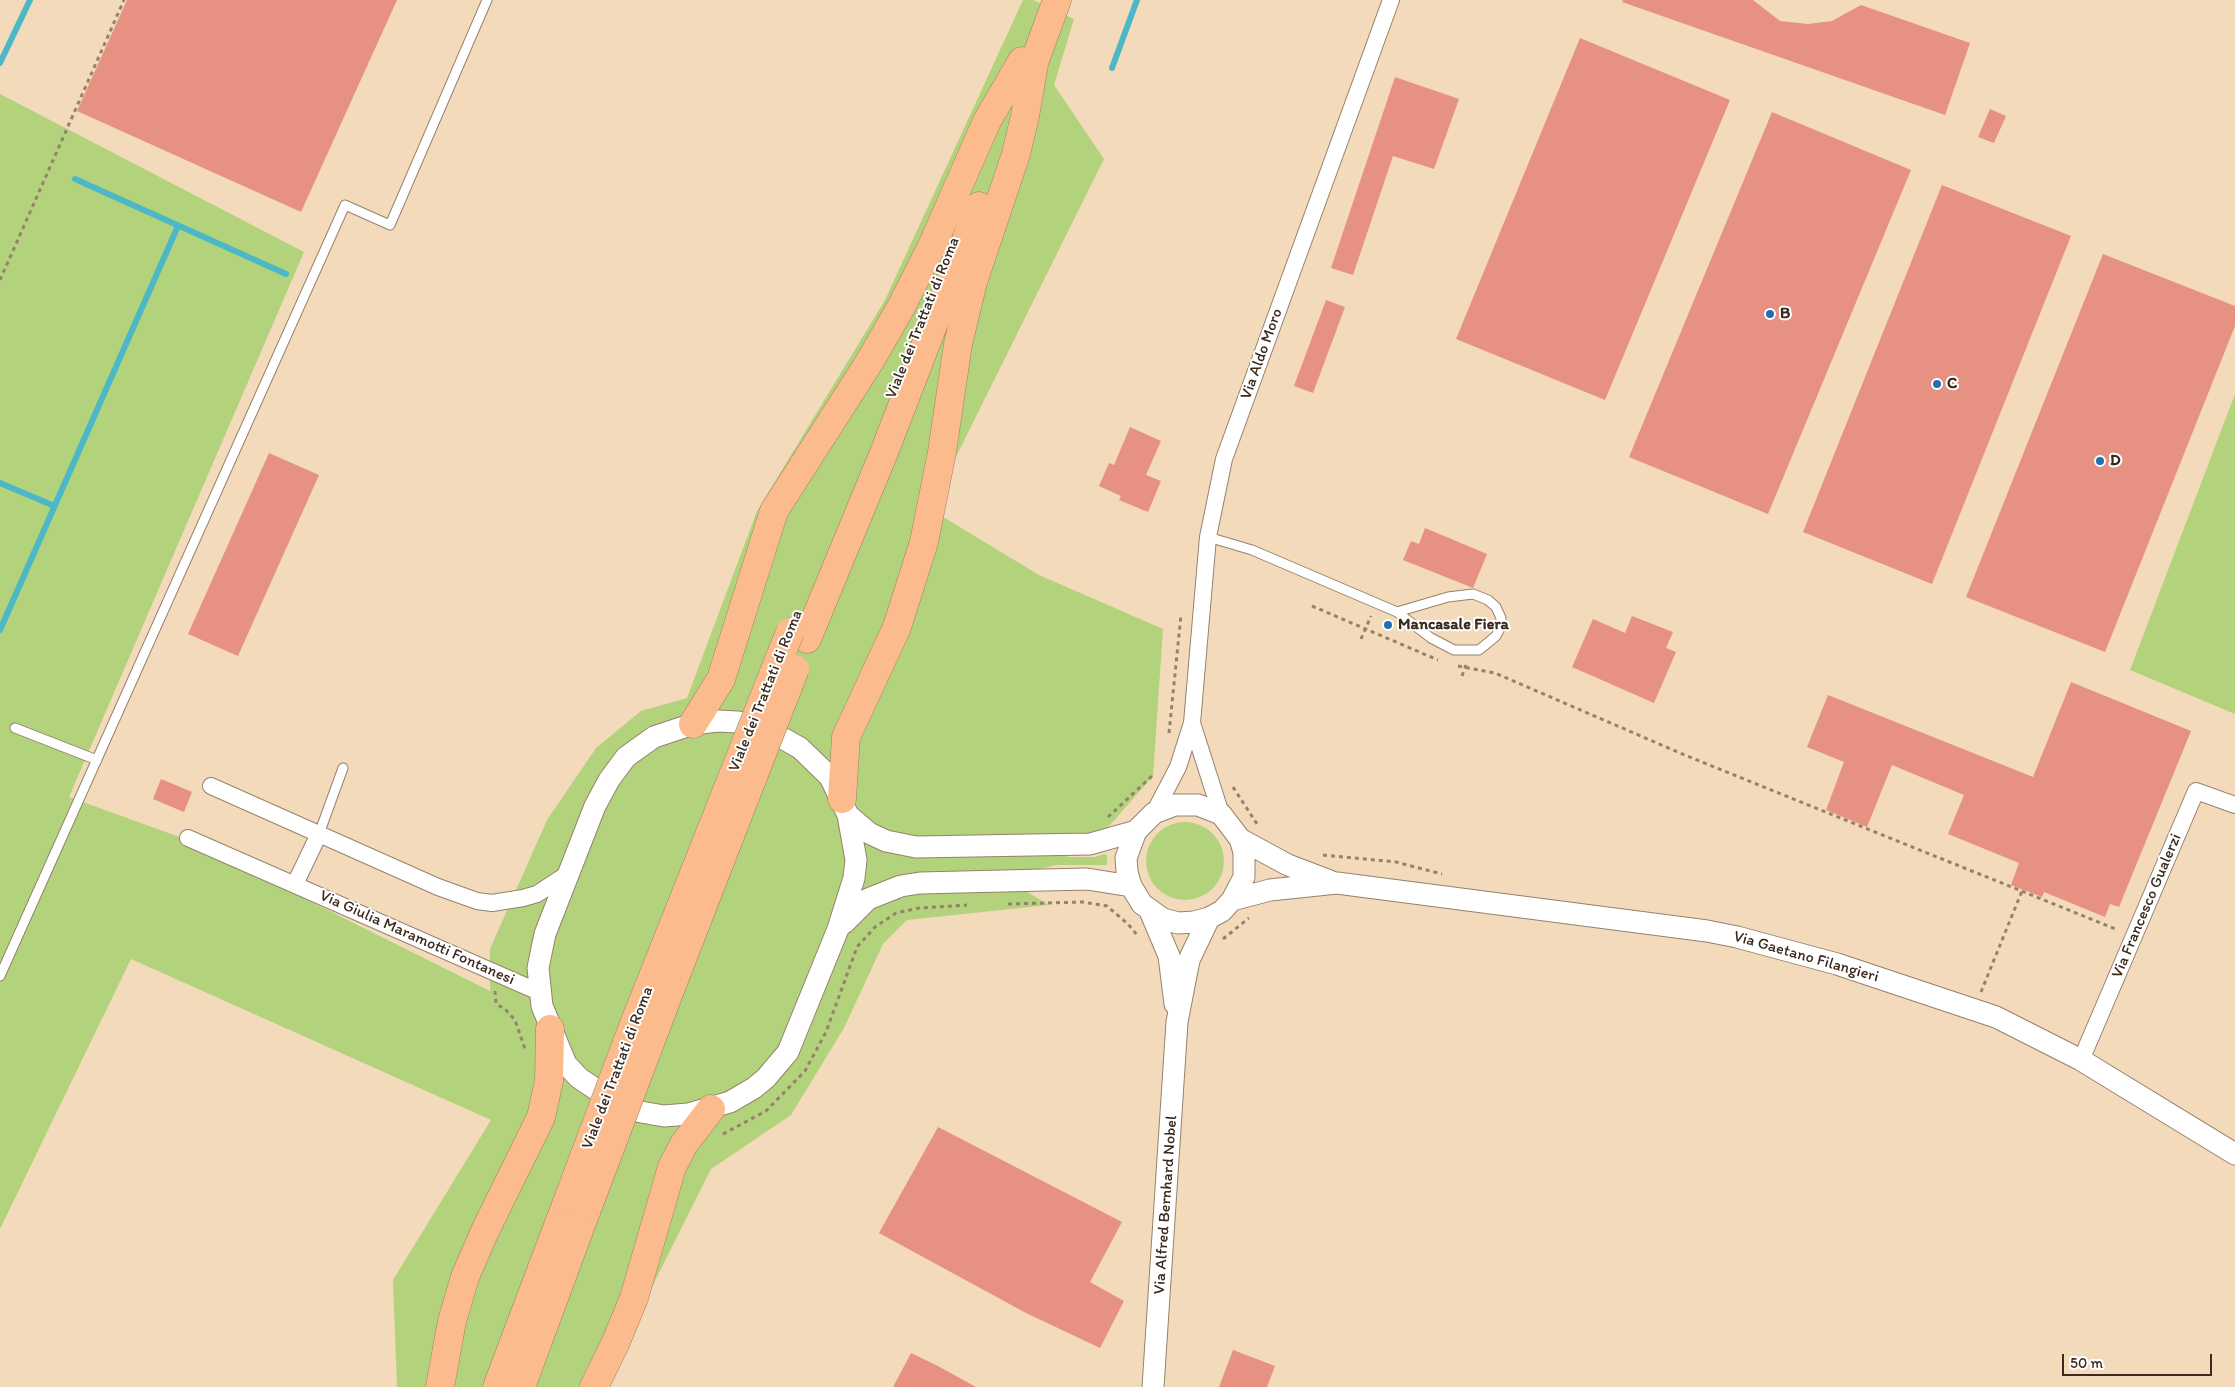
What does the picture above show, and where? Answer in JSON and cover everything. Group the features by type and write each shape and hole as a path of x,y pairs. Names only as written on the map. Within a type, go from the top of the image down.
{"highway":[{"name":"Viale dei Trattati di Roma","path":"497,1387 672,985 799,635 889,441 1028,63 1046,0"},
{"name":"Viale dei Trattati di Roma","path":"1028,63 1057,0"},
{"path":"693,724 721,679 774,511 870,361 901,307 932,246 987,121 1028,63"},
{"path":"845,807 846,737 897,626 924,542 942,452 958,344 973,282 1016,154 1026,116 1028,63"},
{"path":"440,1387 452,1321 474,1255 541,1117 549,1081 550,1030"},
{"path":"594,1387 615,1344 634,1298 672,1167 684,1144 711,1109"},
{"name":"Viale dei Trattati di Roma","path":"521,1387 577,1206"}],"street":[{"name":"Via Aldo Moro","path":"1154,813 1178,767 1192,723 1208,537 1224,460 1390,0"},
{"path":"738,722 762,728 800,748 830,777 845,807 856,860 854,878 838,929 788,1052 766,1078 754,1088 730,1102 711,1109 688,1114 664,1116 641,1112 614,1102 579,1078 566,1064 550,1030 539,992 537,973 540,951 595,806 609,780 626,757 654,737 693,724 738,722"},
{"name":"Via Aldo Moro","path":"1192,723 1221,814"},
{"path":"211,786 438,887 477,901 492,903 537,894 569,873"},
{"name":"Via Francesco Gualerzi","path":"2081,1060 2196,791 2235,805"},
{"path":"1175,805 1198,805 1221,814 1240,839 1245,865 1244,877 1232,900 1222,911 1209,918 1194,922 1178,922 1163,919 1150,911 1142,904 1131,886 1127,872 1126,858 1136,831 1154,813 1175,805"},
{"path":"845,807 869,833 886,841 916,847 1090,844 1136,831"},
{"path":"295,884 319,834"},
{"name":"Via Giulia Maramotti Fontanesi","path":"188,838 498,976 539,992"},
{"name":"Via Gaetano Filangieri","path":"1240,839 1288,865 1337,883 1707,930 1737,936 1836,964 1996,1017 2081,1060 2235,1154"},
{"path":"838,929 868,899 901,886 920,883 1087,879 1131,886"},
{"name":"Via Gaetano Filangieri","path":"1232,900 1270,890 1337,883"},
{"name":"Via Alfred Bernhard Nobel","path":"1150,911 1169,956 1177,1022"},
{"name":"Via Alfred Bernhard Nobel","path":"1153,1387 1177,1022 1189,960 1209,918"}],"lane":[{"path":"0,976 345,205 390,225 488,0"},
{"path":"1208,537 1252,550 1377,603 1396,612 1431,638 1454,650 1479,650 1496,636 1500,628 1500,618 1496,607 1488,600 1472,594 1448,597 1396,612"},
{"path":"15,728 97,760"},
{"path":"319,834 343,768"}],"path":[{"path":"0,280 124,0"},
{"path":"1361,639 1377,603"},
{"path":"1312,606 1448,664"},
{"path":"1456,666 1495,673 1687,756 2134,936"},
{"path":"1100,822 1115,812 1156,772"},
{"path":"1229,781 1250,815"},
{"path":"1980,995 2022,891"},
{"path":"1003,904 1082,902 1107,906 1128,924 1138,937"},
{"path":"716,1139 766,1111 805,1072 826,1032 857,947 875,927 896,913 904,911 973,904"},
{"path":"498,976 495,993 496,1004 505,1009 515,1020 526,1058"}],"green space":[{"path":"1023,0 1033,0 1074,19 1054,85 1104,159 930,509 1039,575 1163,629 1153,776 1110,825 1067,857 1095,857 1104,854 1107,855 1107,865 1056,865 1004,878 1049,905 907,920 883,944 844,1028 791,1115 711,1169 602,1387 397,1387 393,1280 491,1120 131,959 0,1229 0,94 304,252 69,797 185,839 490,991 490,949 547,820 596,748 641,711 687,698 757,511 885,300"},
{"path":"2235,394 2235,714 2130,670"},
{"path":"1185,822 1200,825 1217,839 1221,846 1224,861 1221,876 1207,893 1200,897 1185,900 1170,897 1153,883 1149,876 1146,861 1149,846 1163,829 1170,825"}],"building":[{"path":"127,0 397,0 301,212 77,111"},
{"path":"1623,0 1753,0 1780,21 1808,24 1832,21 1861,5 1970,43 1945,115 1622,2"},
{"path":"1580,38 1730,100 1605,400 1456,339"},
{"path":"1395,77 1459,99 1434,169 1393,156 1353,275 1331,268"},
{"path":"1990,109 2006,116 1994,143 1978,137"},
{"name":"B","path":"1772,112 1911,170 1768,514 1629,457"},
{"name":"C","path":"1942,185 2071,236 1932,584 1803,532"},
{"name":"D","path":"2103,254 2235,306 2235,326 2105,652 1966,597"},
{"path":"1326,300 1345,307 1313,393 1294,386"},
{"path":"1130,427 1161,441 1146,475 1161,481 1148,512 1119,500 1121,496 1099,486 1109,463 1114,465"},
{"path":"269,453 319,475 238,656 188,634"},
{"path":"1425,528 1487,554 1473,588 1403,560 1411,541 1419,544"},
{"path":"1632,616 1673,632 1666,648 1676,652 1654,703 1572,667 1593,619 1625,633"},
{"path":"2071,682 2191,731 2119,907 2110,904 2105,917 2044,892 2042,897 2011,885 2019,863 1948,834 1964,795 1892,765 1867,827 1826,810 1844,762 1807,747 1828,695 2033,777"},
{"path":"161,779 192,792 184,812 153,799"},
{"path":"938,1127 1122,1222 1090,1282 1124,1301 1100,1348 1026,1313 879,1233"},
{"path":"1233,1350 1275,1366 1267,1387 1219,1387"},
{"path":"911,1353 938,1366 976,1387 893,1387"}],"waterway":[{"path":"0,63 30,0"},
{"path":"1112,68 1137,0"},
{"path":"75,179 286,274"},
{"path":"0,630 178,226"},
{"path":"0,483 52,505"}],"place":[{"name":"B","path":"1770,314"},
{"name":"C","path":"1937,384"},
{"name":"D","path":"2100,461"},
{"name":"Mancasale Fiera","path":"1388,625"}]}
